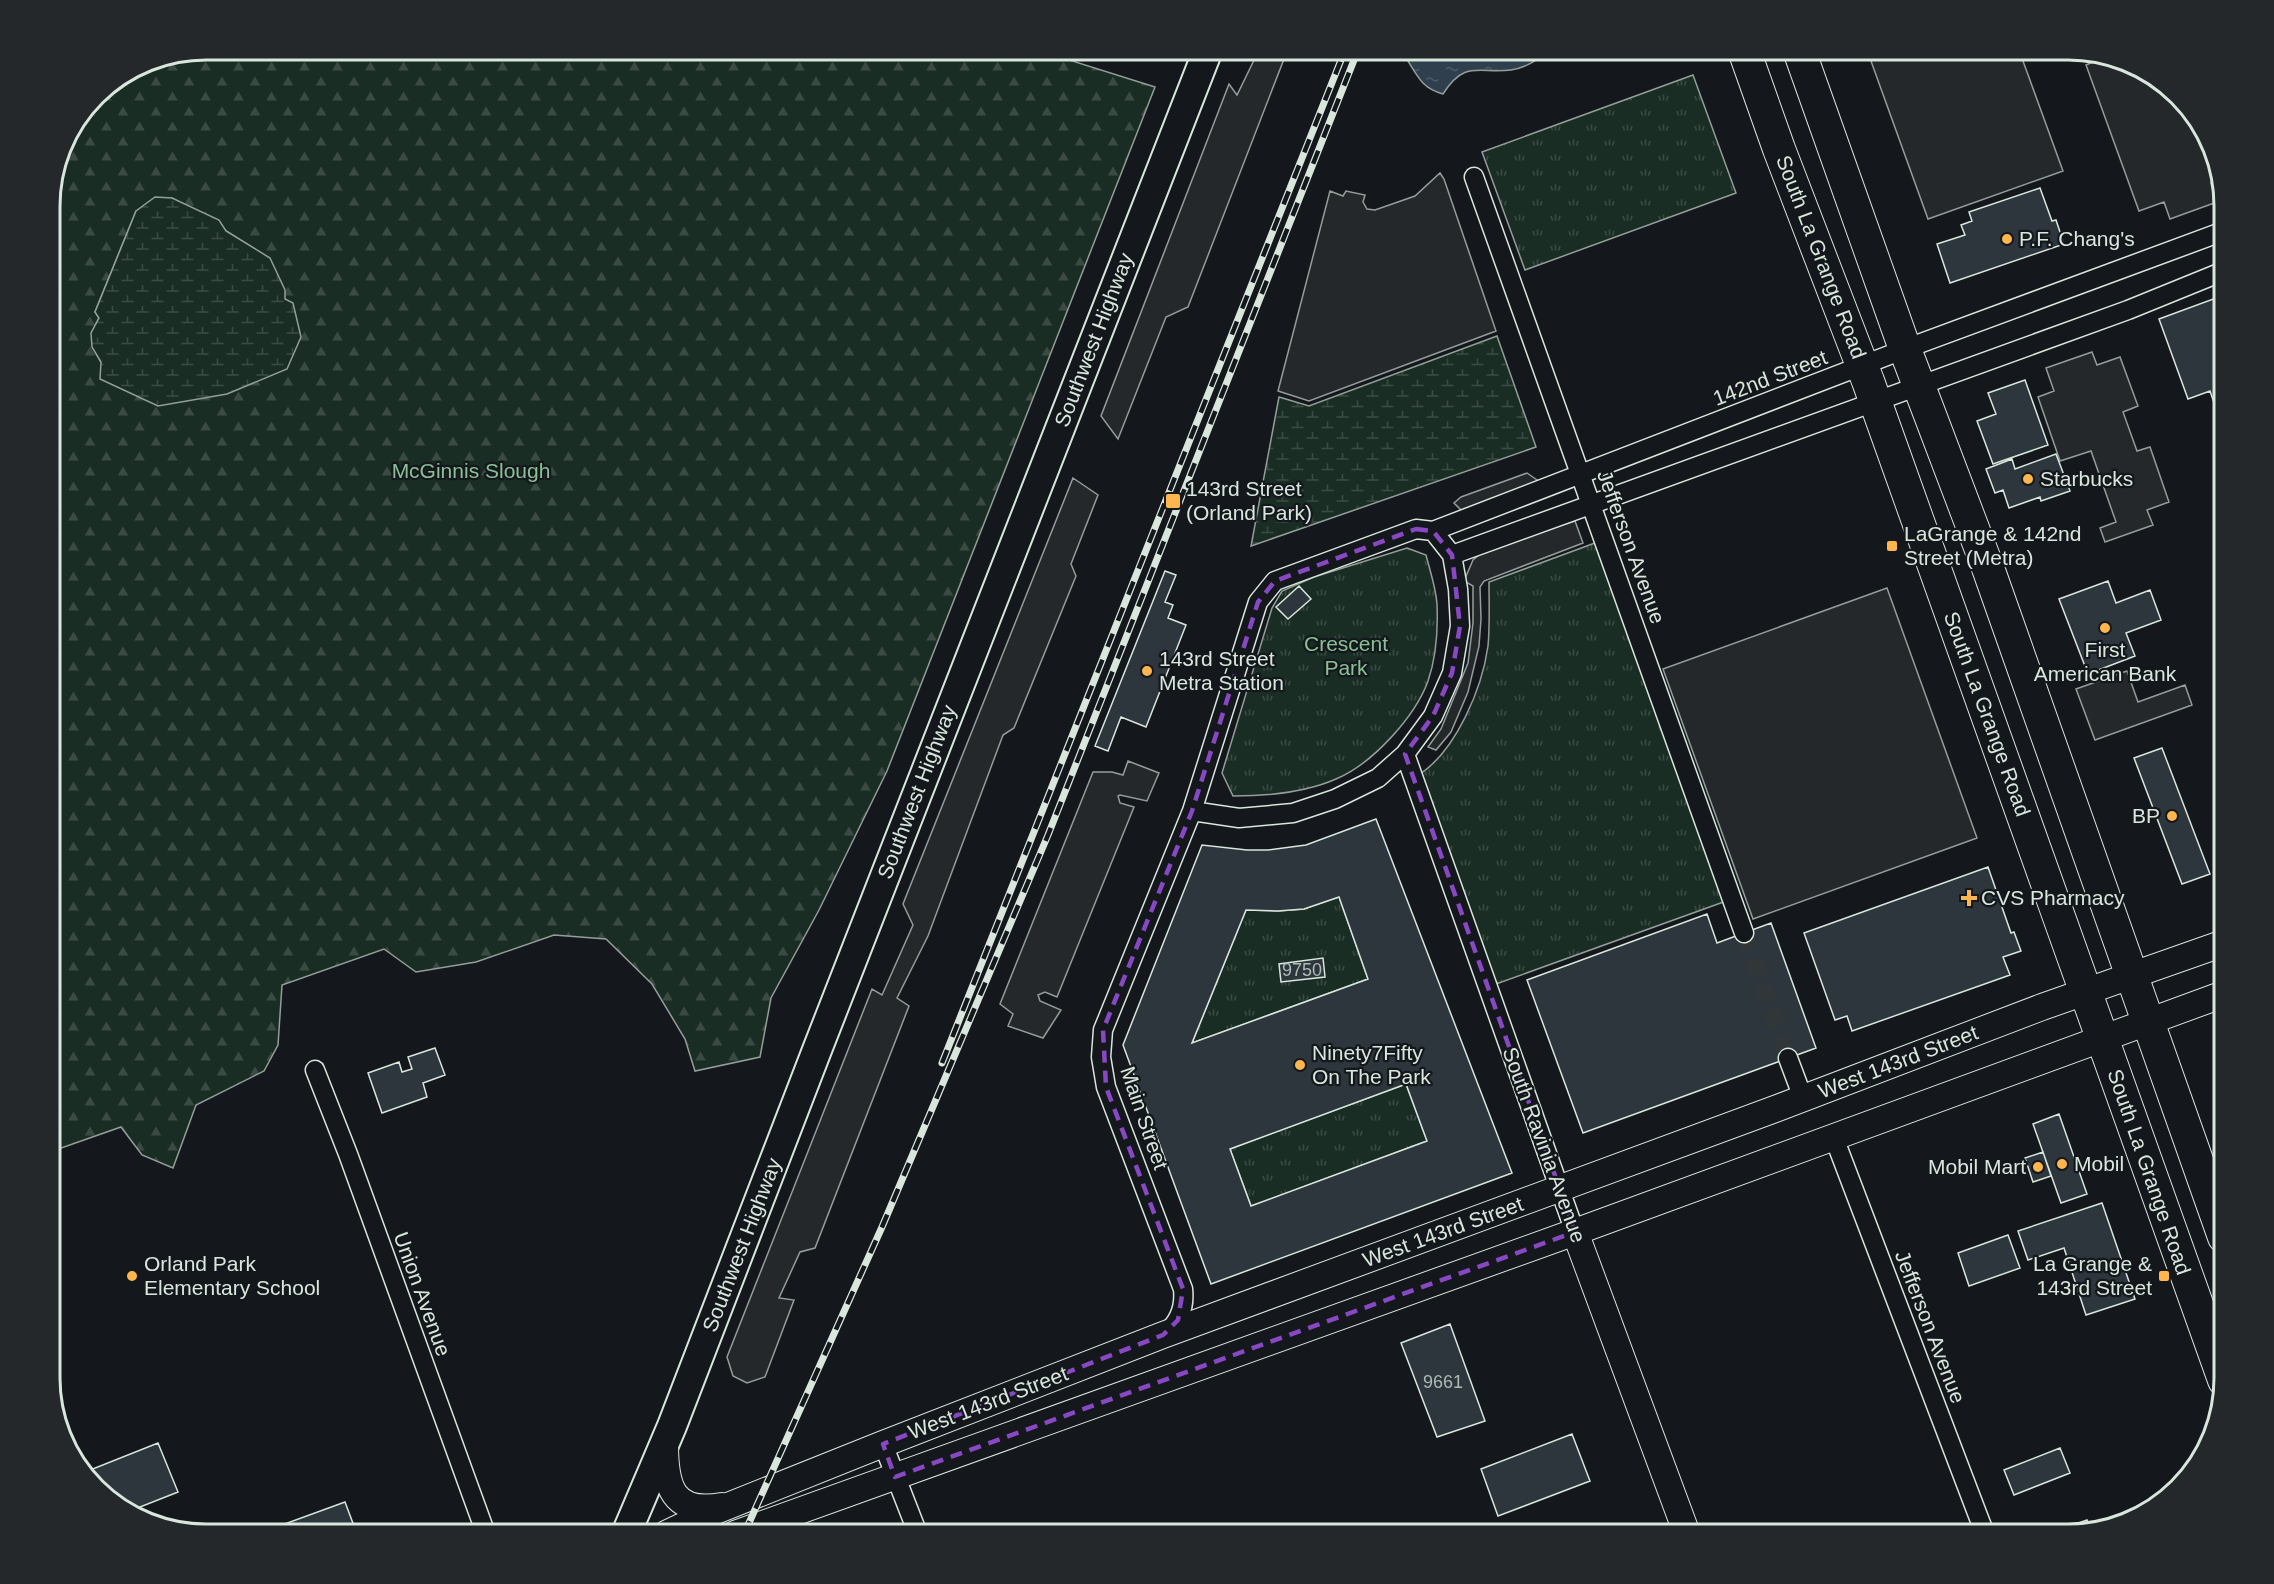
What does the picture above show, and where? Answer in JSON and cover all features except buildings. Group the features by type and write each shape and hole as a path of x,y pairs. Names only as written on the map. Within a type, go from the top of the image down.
{"highway":[{"name":"South La Grange Road","path":"1748,60 1875,402 2214,1352"},
{"path":"1803,60 1905,349 1988,567 2214,1209"}],"main road":[{"name":"Southwest Highway","path":"630,1524 665,1444 812,1061 1204,60"},
{"name":"West 143rd Street","path":"687,1524 883,1443 1164,1335 2087,991 2214,946"},
{"name":"West 143rd Street","path":"763,1524 1575,1232 2214,998"},
{"name":"South Ravinia Avenue","path":"1575,1232 1683,1524"},
{"path":"665,1444 666,1475 673,1493 678,1498 702,1508 734,1504"}],"street":[{"name":"Jefferson Avenue","path":"1474,177 1744,933"},
{"name":"142nd Street","path":"1433,531 1905,349 2114,274 2214,235"},
{"path":"1452,555 2128,310 2214,275"},
{"name":"Main Street","path":"1164,1335 1178,1320 1184,1298 1106,1087 1101,1057 1103,1030 1192,811 1258,602 1275,581 1416,529 1433,531"},
{"path":"1192,811 1239,818 1293,813 1335,799 1378,778 1405,754 1433,716 1452,674 1460,626 1458,589 1452,555 1433,531"},
{"name":"South Ravinia Avenue","path":"1405,754 1575,1232"},
{"path":"1788,1058 1803,1098"},
{"name":"Union Avenue","path":"315,1070 348,1154 482,1524"},
{"name":"Jefferson Avenue","path":"1833,1136 1981,1524"},
{"path":"1180,1282 1186,1295 1197,1306 1213,1310 1236,1308"},
{"path":"883,1443 914,1524"}],"highlighted area":[{"path":"1416,529 1433,531 1452,555 1460,626 1452,673 1433,716 1405,754 1575,1232 895,1477 883,1444 1163,1335 1178,1320 1183,1289 1106,1087 1103,1030 1192,811 1258,602 1275,581"}],"green space":[{"name":"McGinnis Slough","path":"197,60 1069,60 1155,87 887,771 819,910 771,998 760,1057 695,1071 685,1039 652,984 606,939 554,935 476,962 416,972 384,949 282,985 278,1045 264,1071 196,1105 173,1168 142,1155 121,1127 60,1148 60,197 71,150 96,110 117,90 150,71","holes":["172,198 255,249 284,299 101,362 94,350 92,340 93,330 99,318 95,312 136,211"]},
{"path":"1693,75 1736,193 1525,270 1482,152"},
{"path":"155,197 172,198 219,220 226,231 270,258 285,290 285,299 293,303 301,337 287,369 227,394 158,406 100,379 101,362 92,347 91,333 99,318 95,312 136,211"},
{"path":"1497,336 1536,447 1251,546 1279,397 1309,406"},
{"path":"1603,540 1729,900 1496,984 1420,774 1445,750 1456,734 1480,681 1488,646 1489,582"},
{"name":"Crescent Park","path":"1407,548 1426,555 1437,604 1437,633 1428,681 1422,695 1403,724 1378,751 1350,772 1336,779 1311,788 1286,793 1233,796 1222,773 1272,608 1282,591 1314,577"},
{"path":"1339,897 1368,979 1192,1043 1246,910 1304,909"},
{"path":"1406,1084 1427,1141 1251,1206 1230,1149"}],"shaded area":[{"path":"1254,60 1284,60 1188,307 1166,317 1118,439 1101,416 1229,84 1237,95"},
{"path":"1871,60 2023,60 2063,171 1928,219"},
{"path":"2092,62 2132,75 2164,96 2178,110 2203,150 2212,183 2214,203 2170,219 2164,202 2139,211 2086,65"},
{"path":"1440,173 1496,331 1309,401 1278,391 1330,191 1343,196 1346,191 1365,195 1363,202 1367,209 1375,210 1415,196"},
{"path":"2092,352 2097,365 2120,357 2138,406 2123,412 2137,451 2150,447 2169,502 2147,510 2153,525 2105,542 2100,528 2116,522 2091,451 2060,461 2038,397 2054,391 2046,368"},
{"path":"1527,473 1540,482 1463,512 1454,503 1461,497"},
{"path":"1073,478 1098,495 1071,564 1076,576 1014,728 1003,735 928,936 897,998 909,1006 815,1248 800,1252 779,1298 794,1300 765,1377 747,1383 733,1376 727,1357 872,989 882,995 913,925 903,904"},
{"path":"1553,520 1562,525 1575,521 1583,543 1484,581 1480,587 1479,646 1468,692 1451,732 1436,750 1428,747 1441,729 1468,663 1473,623 1473,586 1464,581 1473,560 1487,548"},
{"path":"1887,588 1977,838 1753,919 1663,669"},
{"path":"2127,671 2138,702 2185,685 2192,705 2095,740 2076,689"},
{"path":"1128,761 1159,773 1147,801 1118,796 1120,803 1134,807 1057,997 1045,992 1038,995 1040,1001 1061,1010 1043,1038 1008,1026 1013,1014 1000,1004 1093,772 1112,772 1123,775"}],"water":[{"path":"1407,60 1536,60 1511,70 1466,72 1458,76 1443,94 1425,85"}],"tunnel":[{"path":"1744,933 1788,1058"}],"railway":[{"path":"942,1063 1341,60"},
{"path":"748,1524 882,1227 1048,835 1354,60"}],"place":[{"name":"P.F. Chang's","path":"2007,239"},
{"name":"Starbucks","path":"2028,479"},
{"name":"143rd Street (Orland Park)","path":"1173,501"},
{"name":"LaGrange & 142nd Street (Metra)","path":"1892,546"},
{"name":"First American Bank","path":"2105,628"},
{"name":"143rd Street Metra Station","path":"1147,671"},
{"name":"BP","path":"2172,816"},
{"name":"CVS Pharmacy","path":"1969,898"},
{"name":"Ninety7Fifty On The Park","path":"1300,1065"},
{"name":"Mobil","path":"2062,1164"},
{"name":"Mobil Mart","path":"2038,1167"},
{"name":"Orland Park Elementary School","path":"132,1276"},
{"name":"La Grange & 143rd Street","path":"2164,1276"}]}
